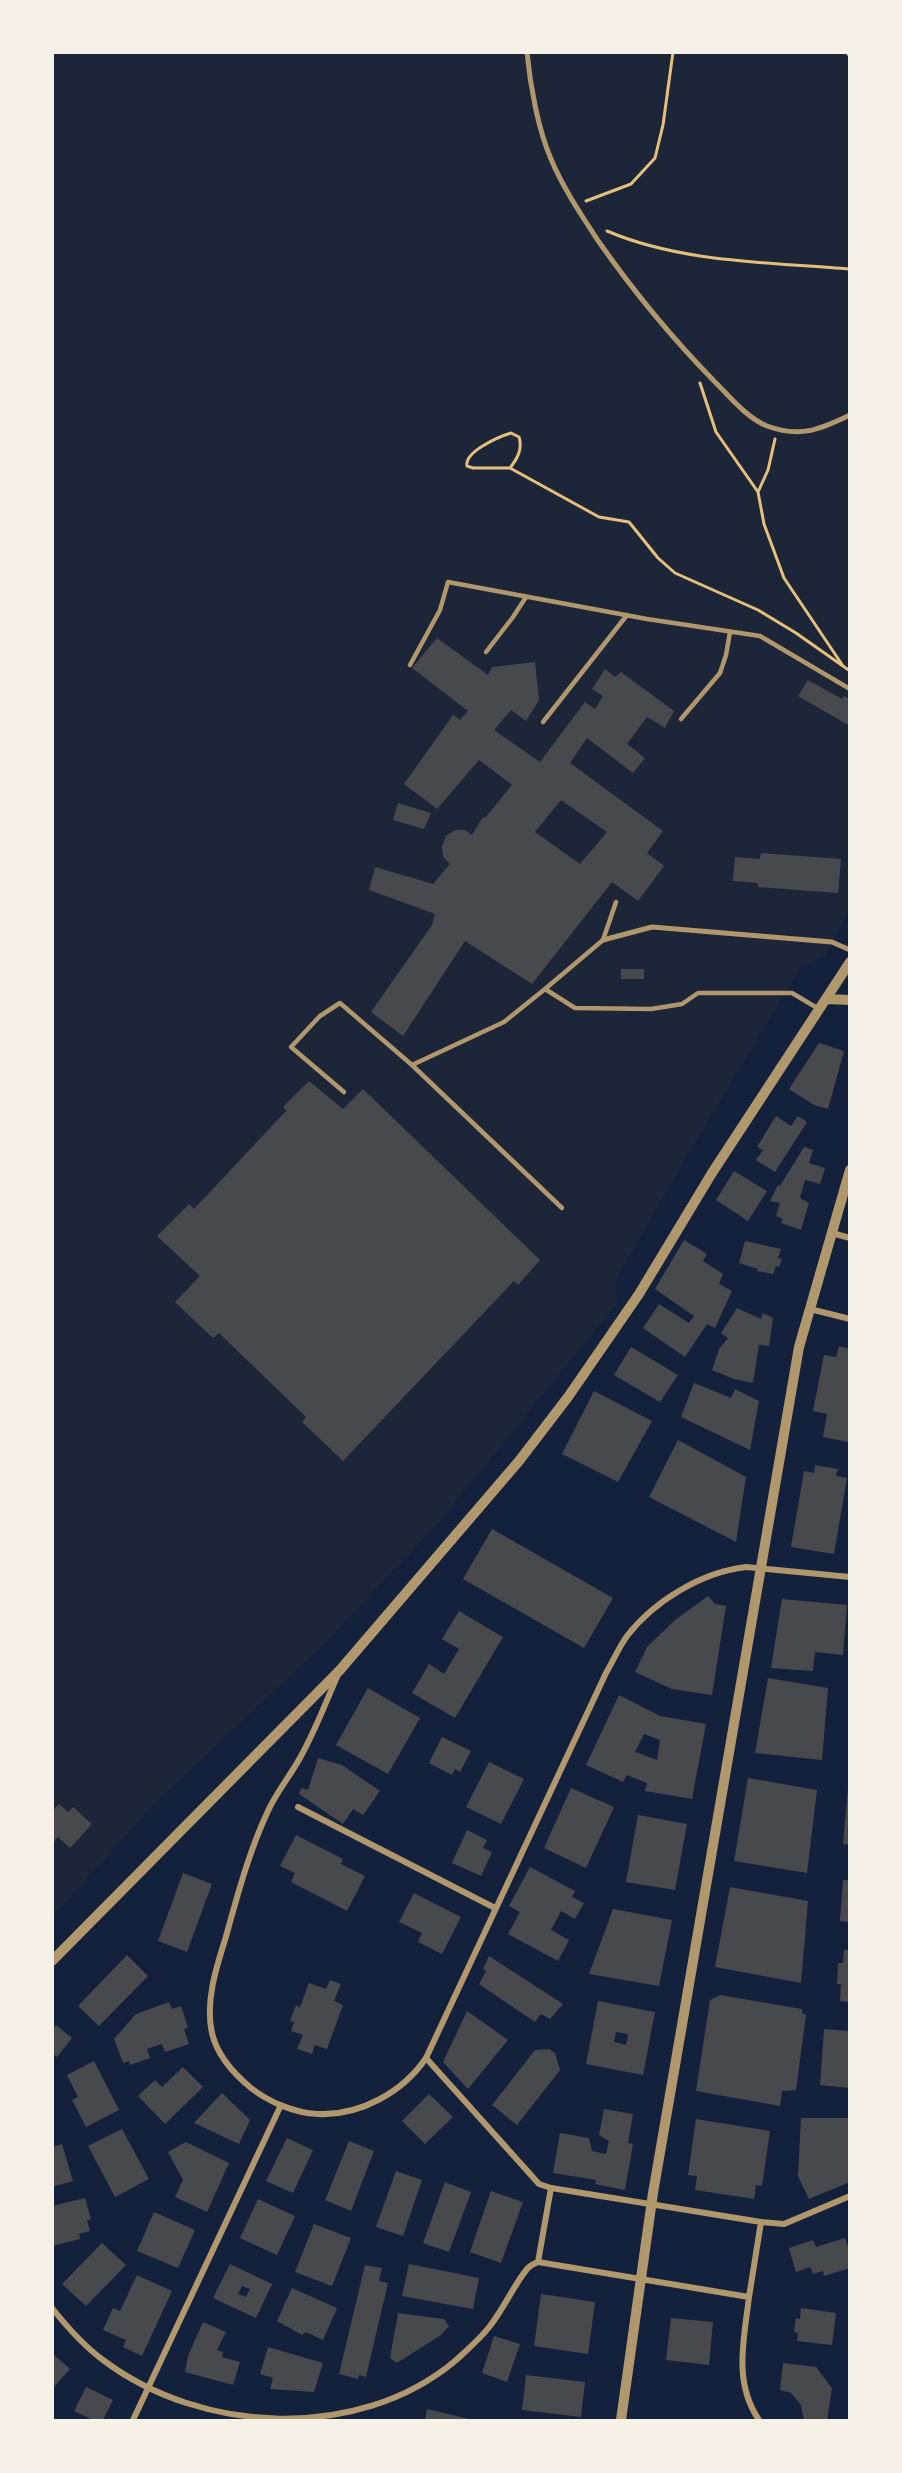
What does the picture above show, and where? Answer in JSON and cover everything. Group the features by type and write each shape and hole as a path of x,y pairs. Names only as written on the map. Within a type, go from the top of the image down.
{"street":[{"path":"527,52 544,140 551,159 586,222 634,292 692,359 746,412 765,425 808,433 849,415"},
{"path":"603,940 652,927 832,942 849,950"},
{"path":"52,1961 340,1670 496,1488 568,1397 639,1294 717,1165 849,962"},
{"path":"826,999 849,1000"},
{"path":"621,2421 652,2204 799,1347 849,1170"},
{"path":"832,1233 849,1238"},
{"path":"810,1309 849,1319"},
{"path":"340,1670 301,1756 266,1815 234,1907 212,1995 212,2032 222,2058 250,2087 281,2105 316,2114 338,2112 368,2104 386,2096 406,2081 426,2058 606,1673 626,1637 658,1607 695,1583 731,1569 760,1569 849,1577"},
{"path":"298,1807 495,1908"},
{"path":"426,2058 539,2184 551,2188 784,2224 849,2196"},
{"path":"133,2421 281,2105"},
{"path":"538,2262 551,2188"},
{"path":"759,2421 747,2398 741,2372 749,2297 761,2222"},
{"path":"52,2308 97,2355 125,2375 149,2388 185,2402 218,2411 273,2419 309,2418 362,2408 408,2391 438,2374 489,2328 527,2268 538,2262 749,2297"}],"lane":[{"path":"410,665 440,610 448,582 627,615 760,636 849,689"},
{"path":"486,652 513,618 526,597"},
{"path":"543,722 627,615"},
{"path":"681,719 720,673 730,632"},
{"path":"344,1092 291,1047 320,1016 340,1003 412,1065 504,1022 603,940 616,902"},
{"path":"545,989 575,1008 651,1009 682,1004 698,993 792,993 819,1010"},
{"path":"408,1061 562,1208"}],"path":[{"path":"576,205 631,184 655,158 663,125 673,52"},
{"path":"846,52 849,56"},
{"path":"586,222 636,243 696,255 849,269"},
{"path":"692,359 716,432 758,492 764,524 784,578 845,668"},
{"path":"758,492 768,470 777,428"},
{"path":"510,468 517,458 520,441 519,437 511,433 493,440 467,458 466,462 467,466 472,468 510,468 599,517 629,522 658,558 675,573 758,610 796,633 849,671"}],"shaded area":[{"path":"53,53 849,53 849,911 825,957 800,968 691,1149 616,1280 617,1303 434,1528 322,1646 153,1805 53,1916"}],"building":[{"path":"437,638 488,675 492,667 535,662 539,700 526,721 511,710 494,730 540,762 585,702 595,709 603,696 592,689 605,669 615,677 621,672 674,711 665,728 647,717 627,744 645,758 633,773 587,738 570,763 663,831 647,853 664,866 638,901 612,882 532,984 465,941 403,1036 371,1012 432,925 435,914 369,890 375,867 433,884 450,864 443,857 442,847 446,836 455,830 465,830 472,835 483,817 485,818 512,785 479,760 437,809 404,784 453,715 460,720 468,711 412,668","holes":["561,800 607,832 580,864 535,832"]},
{"path":"808,680 842,699 844,696 850,699 850,726 798,696"},
{"path":"398,803 431,813 424,829 393,820"},
{"path":"761,853 841,859 838,893 758,887 758,883 733,881 735,857 760,859"},
{"path":"621,969 644,969 644,979 621,979"},
{"path":"819,1043 844,1051 828,1109 814,1105 789,1089"},
{"path":"309,1081 343,1109 363,1089 540,1260 518,1285 514,1281 343,1461 302,1422 306,1417 219,1333 213,1338 175,1302 200,1276 157,1236 189,1204 194,1209 286,1111 283,1107"},
{"path":"776,1116 791,1126 798,1116 807,1122 775,1172 756,1160 763,1150 757,1147"},
{"path":"804,1147 813,1150 809,1163 825,1168 820,1184 805,1180 800,1198 809,1203 801,1230 781,1223 783,1219 776,1216 780,1203 770,1201"},
{"path":"734,1171 767,1191 748,1221 716,1200"},
{"path":"684,1240 707,1254 703,1261 723,1274 719,1284 732,1291 715,1328 707,1324 685,1357 643,1328 659,1304 689,1323 694,1316 655,1289"},
{"path":"745,1241 781,1249 778,1258 782,1259 773,1274 757,1271 758,1269 739,1263"},
{"path":"737,1308 761,1319 763,1313 773,1318 769,1346 759,1345 753,1383 734,1379 712,1370 719,1349 728,1338 721,1333"},
{"path":"839,1346 850,1349 848,1442 823,1437 827,1414 813,1411 824,1355 836,1357"},
{"path":"631,1347 678,1375 660,1402 614,1375"},
{"path":"694,1383 731,1398 735,1389 759,1401 750,1450 681,1417"},
{"path":"594,1391 652,1421 618,1482 562,1454"},
{"path":"678,1440 746,1477 736,1542 649,1497"},
{"path":"815,1465 838,1469 836,1476 847,1478 834,1554 791,1547 804,1471 814,1473"},
{"path":"492,1529 613,1598 584,1648 463,1579"},
{"path":"708,1596 715,1604 726,1606 712,1695 672,1689 635,1672 647,1647 675,1620"},
{"path":"782,1599 847,1605 843,1655 815,1652 813,1671 771,1668"},
{"path":"459,1611 503,1637 455,1718 412,1693 429,1664 444,1674 459,1649 442,1639"},
{"path":"768,1678 828,1688 822,1760 755,1753"},
{"path":"368,1688 420,1718 388,1774 336,1745"},
{"path":"619,1695 660,1716 706,1724 692,1799 645,1791 647,1783 627,1775 623,1782 586,1765","holes":["644,1734 660,1740 657,1760 635,1752"]},
{"path":"442,1737 471,1751 460,1772 455,1769 452,1775 429,1763"},
{"path":"318,1758 342,1765 380,1791 363,1815 353,1809 343,1824 299,1794 301,1788 308,1790"},
{"path":"489,1762 524,1779 501,1824 466,1807"},
{"path":"748,1778 817,1790 807,1873 734,1861"},
{"path":"848,1787 850,1787 850,1845 843,1844"},
{"path":"571,1788 614,1807 586,1868 544,1848"},
{"path":"59,1804 68,1812 73,1807 92,1824 70,1848 58,1837 52,1843 52,1811"},
{"path":"638,1815 687,1824 675,1890 626,1882"},
{"path":"467,1830 487,1840 483,1848 492,1852 481,1876 452,1863"},
{"path":"296,1835 343,1859 341,1864 365,1876 347,1911 291,1882 295,1873 280,1866"},
{"path":"530,1867 575,1891 572,1897 584,1903 575,1919 561,1911 551,1930 569,1940 558,1961 508,1934 520,1912 509,1906"},
{"path":"183,1873 212,1884 187,1952 158,1941"},
{"path":"843,1880 850,1880 850,1922 840,1921"},
{"path":"730,1887 808,1901 801,1983 715,1967"},
{"path":"414,1893 461,1917 442,1954 418,1942 422,1933 399,1922"},
{"path":"613,1909 672,1920 659,1986 589,1974"},
{"path":"844,1950 850,1950 850,2002 840,2001 841,1984 837,1984 838,1963 843,1963"},
{"path":"127,1955 148,1976 99,2026 78,2006"},
{"path":"489,1956 563,2004 550,2019 541,2014 535,2022 479,1984 486,1971 483,1969"},
{"path":"330,1980 341,1984 334,2001 343,2005 327,2049 315,2045 312,2054 297,2049 303,2035 291,2031 294,2022 290,2021 296,2005 300,2007 309,1983 326,1989"},
{"path":"720,1995 802,2009 802,2013 806,2015 796,2090 782,2091 780,2106 696,2091 710,2000"},
{"path":"598,2001 655,2012 643,2075 586,2064","holes":["616,2032 628,2034 626,2045 614,2042"]},
{"path":"169,2002 172,2009 181,2006 188,2028 184,2029 189,2044 165,2052 162,2044 147,2049 150,2058 130,2065 129,2061 123,2063 114,2039 136,2014"},
{"path":"467,2011 508,2040 468,2089 443,2062"},
{"path":"56,2025 72,2038 57,2057 52,2053 52,2030"},
{"path":"824,2029 850,2031 850,2088 820,2085"},
{"path":"549,2049 555,2053 560,2070 517,2125 492,2105 535,2050"},
{"path":"94,2061 119,2110 86,2127 72,2100 78,2097 67,2075"},
{"path":"183,2067 203,2087 165,2124 138,2096 155,2080 162,2087"},
{"path":"222,2093 250,2120 239,2144 194,2123"},
{"path":"429,2094 453,2117 425,2144 402,2121"},
{"path":"604,2109 633,2114 628,2143 633,2144 625,2190 595,2184 596,2180 553,2173 560,2133 589,2138 592,2151 606,2154 609,2141 599,2135"},
{"path":"801,2118 850,2118 850,2182 809,2199 798,2176"},
{"path":"696,2119 770,2131 762,2186 756,2185 754,2199 695,2190 697,2176 688,2175"},
{"path":"122,2129 149,2179 115,2197 88,2146"},
{"path":"287,2138 313,2150 293,2193 266,2181"},
{"path":"349,2141 374,2151 351,2211 325,2200"},
{"path":"186,2142 229,2163 207,2212 175,2197 183,2180 168,2152"},
{"path":"62,2144 73,2181 52,2187 52,2147"},
{"path":"396,2171 422,2180 403,2236 376,2227"},
{"path":"445,2182 471,2192 449,2252 423,2243"},
{"path":"491,2191 523,2202 501,2263 470,2252"},
{"path":"85,2198 91,2219 87,2220 90,2231 79,2234 80,2239 52,2246 52,2206"},
{"path":"258,2199 295,2216 277,2255 240,2238"},
{"path":"154,2212 195,2230 178,2268 137,2251"},
{"path":"314,2224 351,2238 332,2286 295,2272"},
{"path":"845,2238 850,2253 850,2268 824,2276 823,2271 813,2274 810,2267 796,2272 789,2248 813,2240 816,2247"},
{"path":"102,2243 126,2265 86,2306 62,2284"},
{"path":"230,2264 272,2284 256,2318 213,2298","holes":["242,2286 250,2289 246,2297 238,2294"]},
{"path":"409,2264 479,2278 473,2309 402,2296"},
{"path":"365,2265 382,2268 379,2281 388,2283 366,2377 359,2375 358,2379 339,2374"},
{"path":"137,2275 172,2291 142,2356 123,2347 126,2340 103,2330 113,2308 120,2311"},
{"path":"292,2288 337,2308 323,2340 306,2332 302,2335 277,2321"},
{"path":"541,2294 595,2302 588,2354 534,2346"},
{"path":"801,2308 836,2313 832,2345 797,2341 798,2333 794,2332 796,2318 800,2319"},
{"path":"398,2313 444,2319 449,2326 441,2335 397,2363 390,2358"},
{"path":"671,2318 713,2322 709,2365 666,2360"},
{"path":"203,2322 226,2332 217,2350 223,2352 222,2357 240,2362 233,2385 185,2372 188,2356"},
{"path":"494,2336 520,2344 507,2382 482,2373"},
{"path":"268,2347 323,2363 314,2392 270,2389 273,2378 260,2374"},
{"path":"52,2353 70,2369 52,2389"},
{"path":"783,2363 816,2367 832,2388 827,2420 804,2420 801,2405 791,2393 780,2390"},
{"path":"526,2375 585,2382 581,2417 522,2410"},
{"path":"86,2387 113,2400 103,2420 93,2420 74,2411"},
{"path":"427,2409 473,2420 425,2420"}]}
